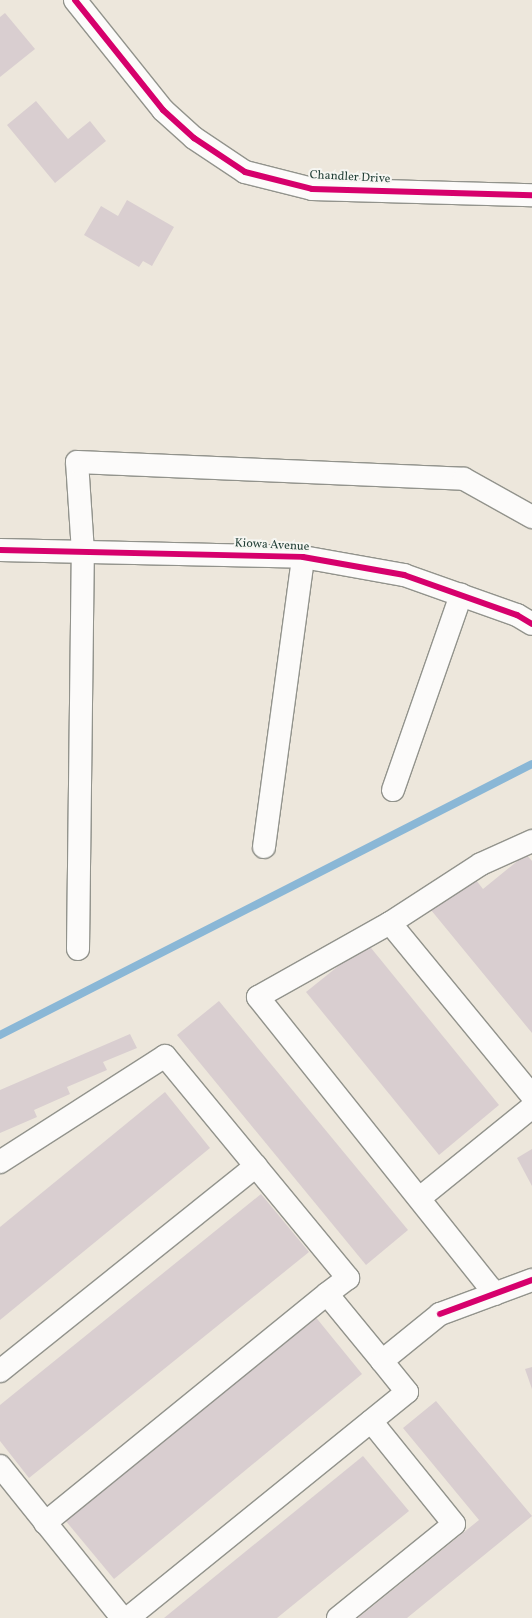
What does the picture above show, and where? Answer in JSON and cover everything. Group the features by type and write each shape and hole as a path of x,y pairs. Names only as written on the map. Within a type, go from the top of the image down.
{"street":[{"name":"Chandler Drive","path":"74,0 163,110 194,138 245,172 312,189 532,195"},
{"path":"78,949 83,552 78,462 464,479 532,518"},
{"name":"Kiowa Avenue","path":"0,550 303,557 404,575 461,595 532,624"},
{"path":"264,846 303,557"},
{"path":"393,790 461,595"},
{"path":"495,1294 421,1197 258,997 390,923 481,864 532,841"},
{"path":"390,923 532,1096"},
{"path":"0,1162 164,1056 348,1278 45,1523"},
{"path":"421,1197 532,1108"},
{"path":"0,1371 256,1166"},
{"path":"382,1361 440,1314 532,1280"},
{"path":"128,1618 407,1392 327,1294"},
{"path":"338,1618 454,1524 370,1421"},
{"path":"0,1466 122,1618"}],"building":[{"path":"5,13 35,49 0,77 0,17"},
{"path":"36,101 68,139 90,121 106,141 55,183 7,125"},
{"path":"127,200 174,227 152,266 143,261 139,267 84,235 101,206 118,216"},
{"path":"526,854 532,861 532,1033 431,910 472,875 483,889"},
{"path":"367,943 499,1105 439,1155 306,992"},
{"path":"219,1001 408,1230 366,1265 177,1035"},
{"path":"130,1034 137,1048 103,1062 107,1070 67,1087 70,1094 34,1110 37,1117 0,1133 0,1090"},
{"path":"165,1092 210,1148 0,1320 0,1227"},
{"path":"532,1149 532,1186 517,1158"},
{"path":"261,1194 309,1252 29,1478 0,1441 0,1405"},
{"path":"314,1315 362,1374 114,1579 65,1520"},
{"path":"532,1367 532,1389 525,1369"},
{"path":"436,1401 532,1516 407,1618 358,1618 479,1520 403,1428"},
{"path":"363,1456 409,1511 277,1618 164,1618"}],"waterway":[{"path":"0,1035 532,764"}],"cycle path":[{"path":"75,0 163,110 194,138 245,172 312,189 532,195"},
{"path":"0,550 303,557 404,575 517,615 532,624"},
{"path":"440,1314 532,1280"}]}
